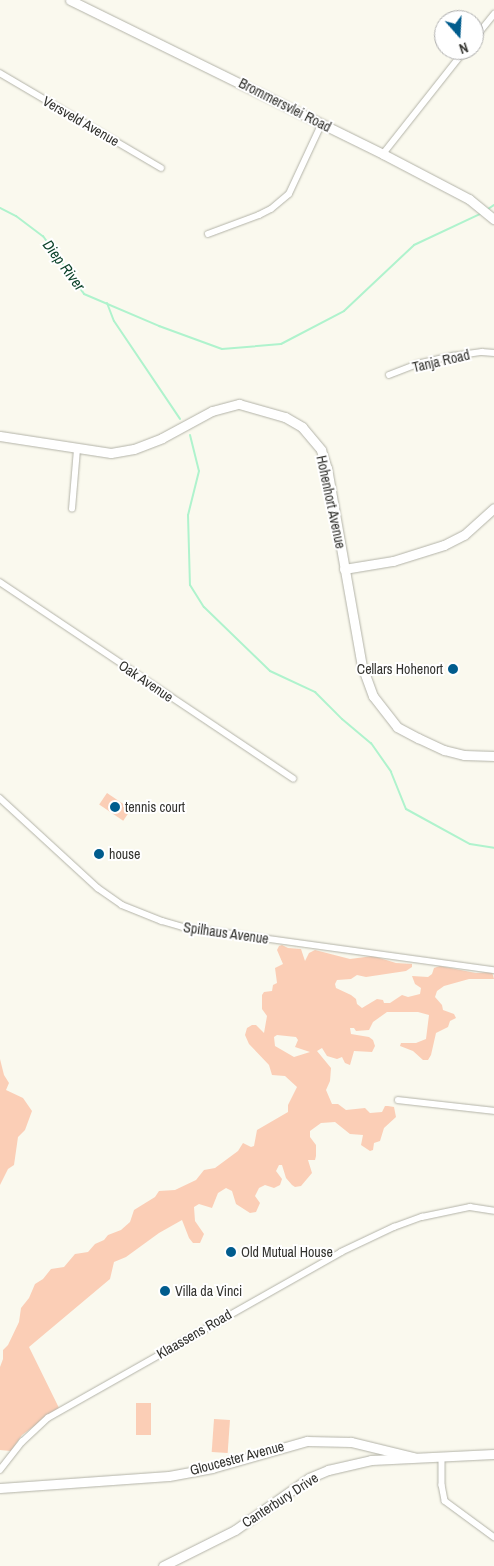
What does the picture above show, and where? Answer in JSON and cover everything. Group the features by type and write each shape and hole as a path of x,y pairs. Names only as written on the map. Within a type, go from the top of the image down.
{"street":[{"name":"Brommersvlei Road","path":"70,0 383,154 469,200 494,219"},
{"path":"484,26 494,14"},
{"path":"383,154 457,60"},
{"name":"Versveld Avenue","path":"0,73 161,168"},
{"path":"208,234 271,209 288,194 322,124"},
{"name":"Tanja Road","path":"389,375 417,364 452,356 494,353"},
{"name":"Hohenhort Avenue","path":"0,436 111,453 134,449 162,438 212,411 235,404 249,405 285,417 302,427 321,450 327,468 364,677 373,696 389,719 398,727 444,750 464,755 494,756"},
{"path":"72,508 77,449"},
{"path":"344,569 393,561 444,545 464,535 494,508"},
{"name":"Oak Avenue","path":"0,582 293,778"},
{"name":"Spilhaus Avenue","path":"0,798 98,888 122,905 162,922 182,927 494,970"},
{"path":"398,1100 494,1111"},
{"name":"Klaassens Road","path":"0,1470 22,1442 48,1418 340,1252 394,1227 422,1217 470,1207 494,1211"},
{"name":"Gloucester Avenue","path":"0,1488 168,1476 212,1468 295,1443 324,1440 351,1442 413,1458"},
{"name":"Canterbury Drive","path":"163,1566 235,1530 315,1476 351,1463 494,1454"},
{"path":"442,1457 442,1485 445,1501 494,1537"}],"shaded area":[{"name":"tennis court","path":"107,793 131,809 123,821 99,805"},
{"path":"279,946 301,949 305,961 309,953 315,950 350,959 373,956 396,963 412,964 412,967 406,971 366,977 357,975 351,979 337,980 336,988 351,995 362,1008 377,999 383,1000 384,1003 390,1003 402,995 408,997 420,994 421,988 415,984 412,976 428,977 432,974 434,968 440,966 476,973 492,972 494,979 469,979 444,986 437,991 435,997 442,1005 443,1010 454,1014 456,1018 450,1021 448,1027 436,1033 428,1060 423,1060 413,1051 400,1046 401,1043 416,1043 426,1039 429,1015 418,1012 387,1012 373,1022 369,1030 356,1031 354,1028 350,1028 351,1034 369,1037 373,1040 375,1046 372,1052 354,1051 350,1065 345,1063 342,1057 337,1059 327,1056 322,1048 317,1051 331,1068 330,1081 326,1090 332,1104 338,1104 346,1110 365,1108 370,1113 382,1112 385,1106 394,1107 396,1117 384,1128 380,1141 374,1143 373,1150 370,1151 361,1145 363,1135 350,1134 335,1122 321,1123 310,1131 310,1137 316,1145 316,1156 315,1160 308,1160 312,1173 301,1186 295,1187 292,1185 286,1178 282,1165 279,1165 276,1171 282,1179 280,1185 274,1188 265,1185 259,1188 255,1196 260,1203 256,1212 250,1213 236,1204 232,1191 226,1188 218,1193 212,1208 199,1204 194,1207 195,1221 204,1234 200,1243 193,1243 189,1238 182,1220 159,1233 126,1257 114,1262 110,1279 29,1347 59,1408 22,1435 11,1451 0,1450 0,1367 3,1359 3,1350 8,1345 19,1322 21,1308 29,1298 35,1284 43,1279 51,1269 64,1267 75,1254 88,1252 95,1244 104,1240 108,1235 121,1230 130,1222 134,1210 155,1197 159,1191 175,1190 196,1180 204,1170 215,1168 238,1151 243,1143 251,1147 254,1146 257,1130 288,1112 288,1105 297,1087 285,1076 272,1075 269,1065 249,1044 245,1035 247,1028 252,1025 256,1025 264,1033 267,1016 262,1009 262,995 264,992 272,991 273,985 277,983 275,968 283,964 277,950","holes":["277,1035 296,1037 298,1040 295,1047 310,1052 294,1057 275,1046 274,1037"]},
{"path":"0,1059 4,1075 9,1083 6,1090 23,1098 32,1111 25,1130 18,1137 14,1165 8,1169 0,1185"},
{"path":"136,1403 151,1403 151,1435 136,1435"},
{"path":"214,1419 230,1420 228,1453 212,1452"}],"waterway":[{"path":"488,209 494,205"},
{"name":"Diep River","path":"0,208 16,216 43,236 84,294 159,326 222,349 281,344 344,311 414,245 482,213"},
{"path":"107,303 114,321 180,419"},
{"path":"190,435 199,471 188,515 190,585 204,607 270,671 315,692 342,719 371,743 391,772 406,809 470,844 494,848"}],"place":[{"name":"Cellars Hohenort","path":"453,669"},
{"name":"tennis court","path":"115,807"},
{"name":"house","path":"99,854"},
{"name":"Old Mutual House","path":"231,1252"},
{"name":"Villa da Vinci","path":"165,1291"}]}
